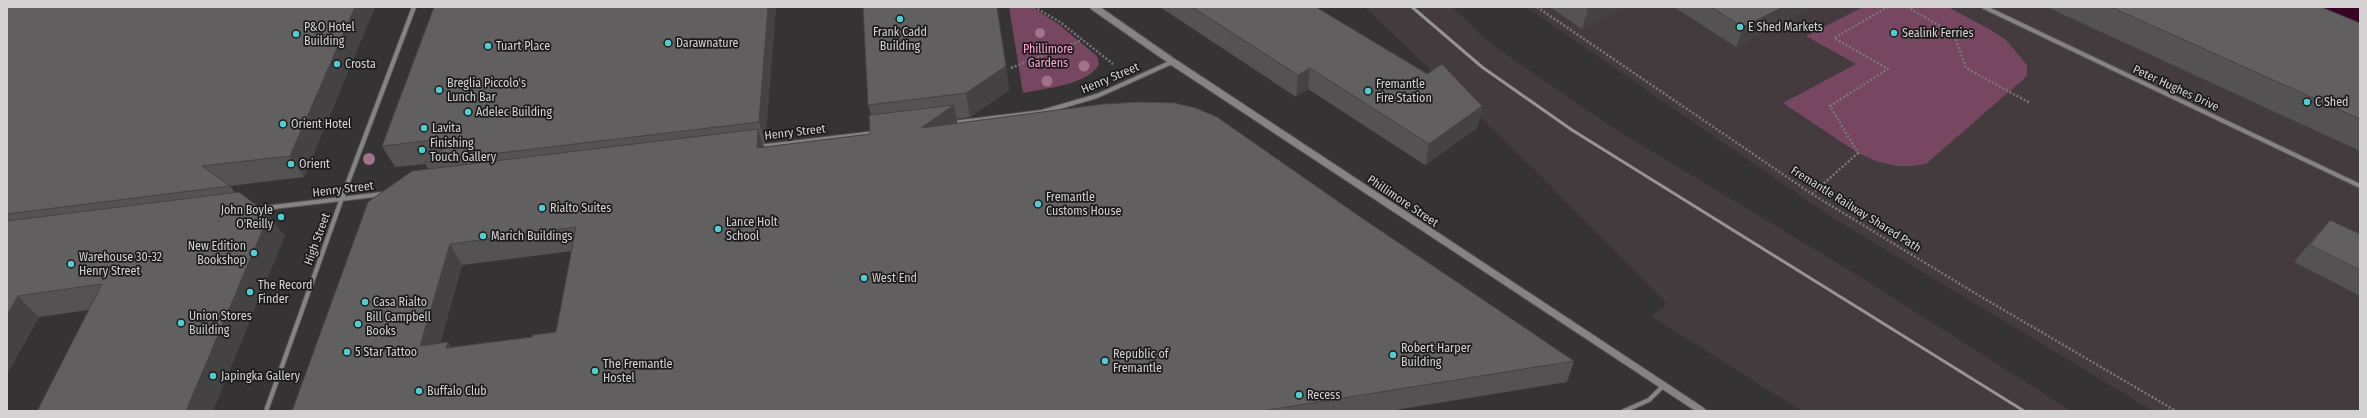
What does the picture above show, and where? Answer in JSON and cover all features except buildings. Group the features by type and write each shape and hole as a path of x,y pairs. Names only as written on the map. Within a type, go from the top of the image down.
{"street":[{"name":"High Street","path":"266,411 342,198 414,7"},
{"name":"Phillimore Street","path":"1094,7 1172,62 1702,411"},
{"name":"Peter Hughes Drive","path":"1984,7 2360,186"},
{"name":"Henry Street","path":"947,124 1042,112 1097,96 1172,62"},
{"name":"Henry Street","path":"750,148 884,132"},
{"name":"Henry Street","path":"248,210 390,193"},
{"path":"1624,411 1649,400 1663,386"}],"path":[{"path":"1034,7 1060,22 1113,64"},
{"name":"Fremantle Railway Shared Path","path":"1537,7 1812,194 1973,292 2176,411"},
{"path":"1812,194 1858,153 1830,106 1888,69 1834,38 1888,7"},
{"path":"1907,7 1954,34 1966,68 2030,103"},
{"path":"1012,68 1083,40"}],"shaded area":[{"path":"1365,7 1452,7 1491,44 1613,128 1857,275 2071,411 1802,411 1651,316 1667,304 1539,174"},
{"path":"1526,7 2307,7 2360,29 2360,411 2153,411 1830,216"},
{"path":"2307,7 2360,7 2360,29"}],"green space":[{"name":"Phillimore Gardens","path":"1009,7 1032,7 1057,23 1097,56 1099,64 1094,71 1086,77 1076,81 1023,93"},
{"path":"1863,7 1948,7 1991,30 2006,40 2027,65 2027,76 1926,164 1896,166 1876,161 1858,153 1783,103 1856,64 1806,36"}],"railway":[{"path":"1412,7 1482,67 1572,130 2024,411"}],"place":[{"name":"Frank Cadd Building","path":"900,19"},
{"name":"E Shed Markets","path":"1740,27"},
{"name":"Sealink Ferries","path":"1894,33"},
{"name":"P&O Hotel Building","path":"296,34"},
{"name":"Darawnature","path":"668,43"},
{"name":"Tuart Place","path":"488,46"},
{"name":"Crosta","path":"337,64"},
{"name":"Breglia Piccolo's Lunch Bar","path":"439,90"},
{"name":"Fremantle Fire Station","path":"1368,91"},
{"name":"C Shed","path":"2307,102"},
{"name":"Adelec Building","path":"468,112"},
{"name":"Orient Hotel","path":"283,124"},
{"name":"Lavita","path":"424,128"},
{"name":"Finishing Touch Gallery","path":"422,150"},
{"name":"Orient","path":"291,164"},
{"name":"Fremantle Customs House","path":"1038,204"},
{"name":"Rialto Suites","path":"542,208"},
{"name":"John Boyle O'Reilly","path":"281,217"},
{"name":"Lance Holt School","path":"718,229"},
{"name":"Marich Buildings","path":"483,236"},
{"name":"New Edition Bookshop","path":"254,253"},
{"name":"Warehouse 30-32 Henry Street","path":"71,264"},
{"name":"West End","path":"864,278"},
{"name":"The Record Finder","path":"250,292"},
{"name":"Casa Rialto","path":"365,302"},
{"name":"Union Stores Building","path":"181,323"},
{"name":"Bill Campbell Books","path":"358,324"},
{"name":"5 Star Tattoo","path":"347,352"},
{"name":"Robert Harper Building","path":"1393,355"},
{"name":"Republic of Fremantle","path":"1105,361"},
{"name":"The Fremantle Hostel","path":"595,371"},
{"name":"Japingka Gallery","path":"213,376"},
{"name":"Buffalo Club","path":"419,391"},
{"name":"Recess","path":"1299,395"}]}
